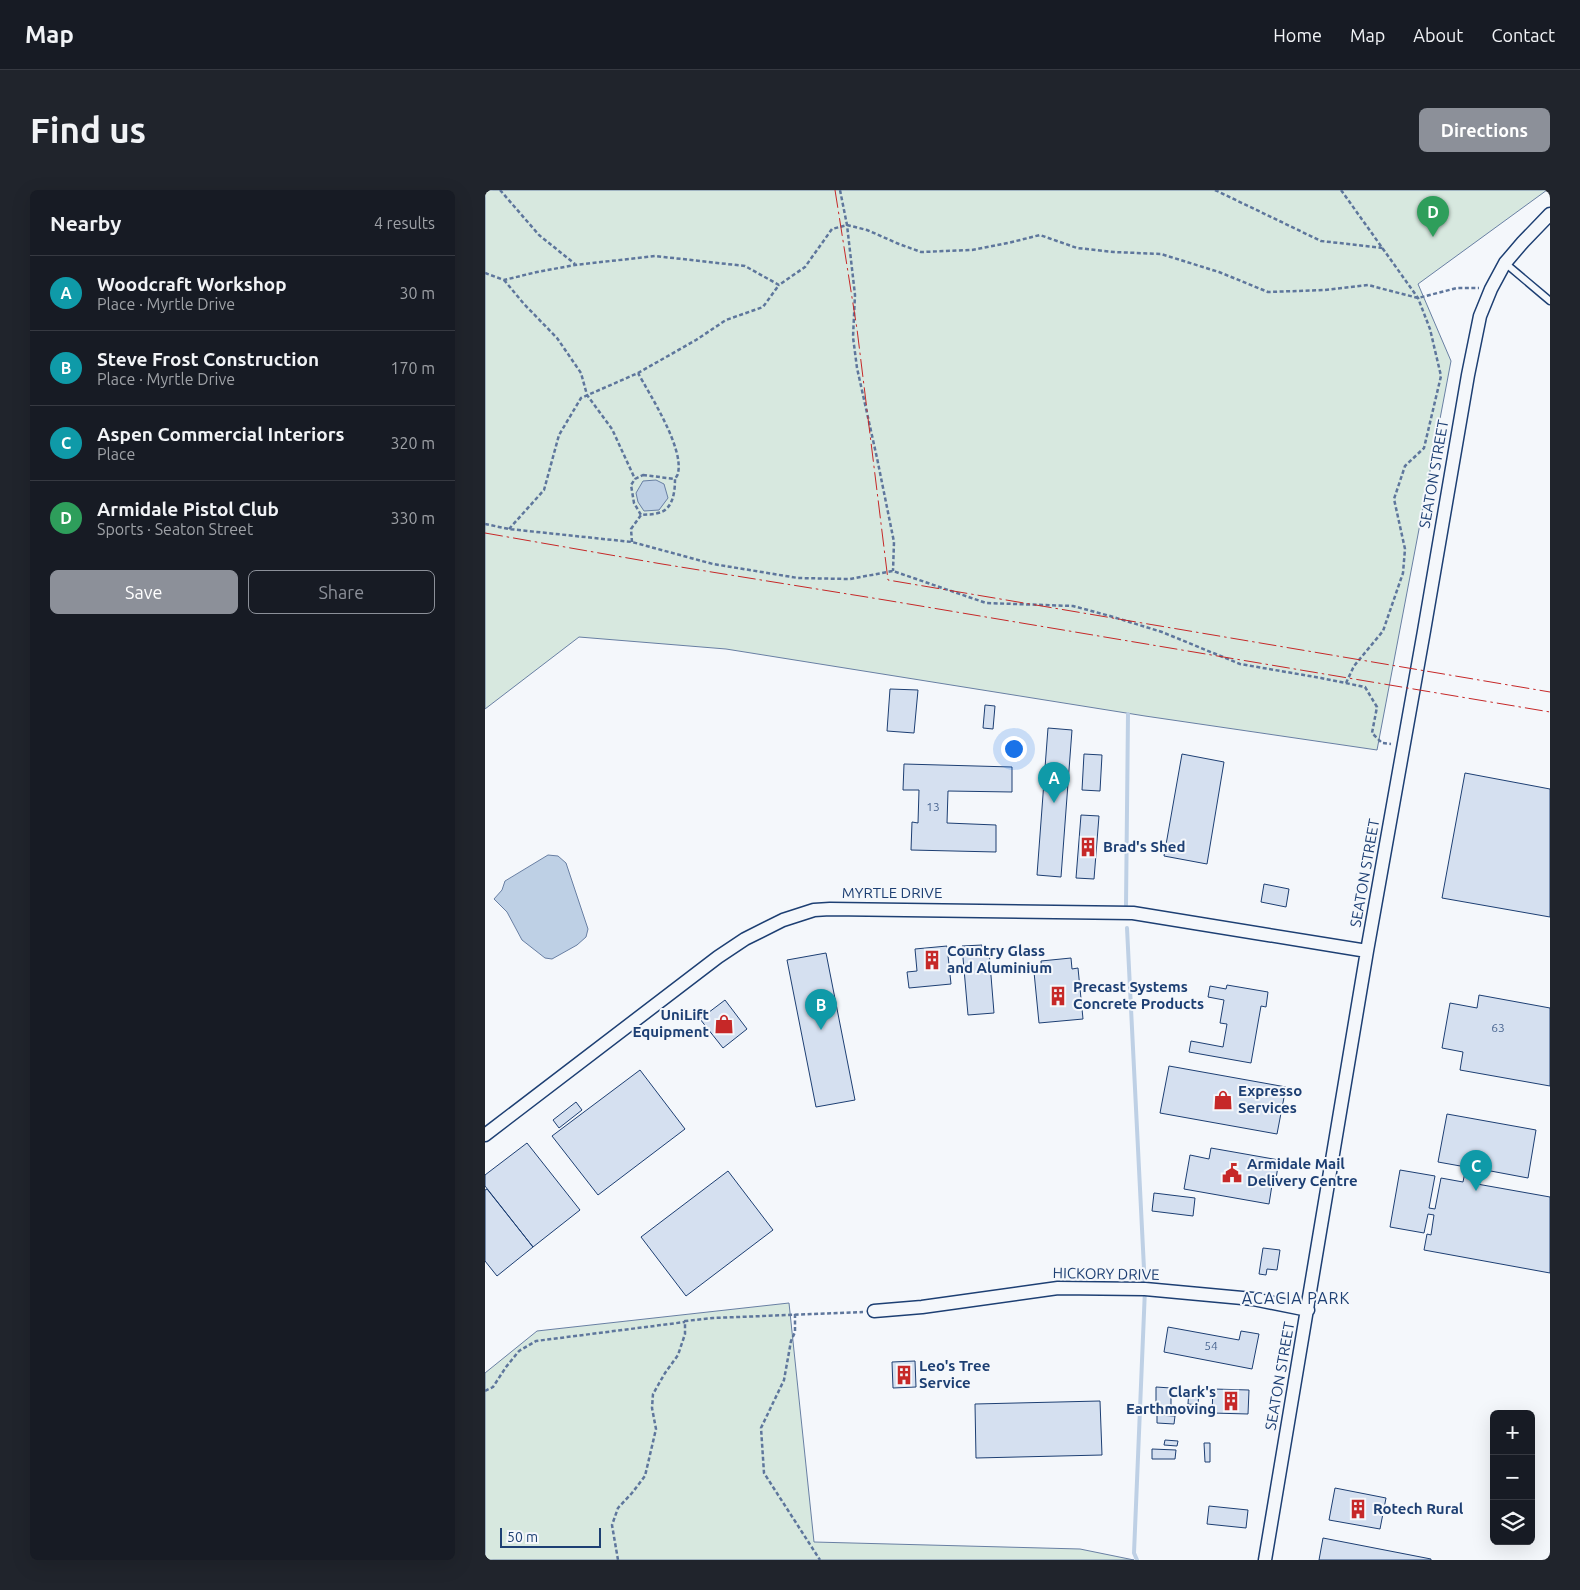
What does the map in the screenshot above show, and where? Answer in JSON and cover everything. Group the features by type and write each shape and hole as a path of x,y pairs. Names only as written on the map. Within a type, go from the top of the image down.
{"street":[{"name":"SEATON STREET","path":"1265,1560 1367,951 1480,316 1491,289 1505,263 1550,214"},
{"name":"MYRTLE DRIVE","path":"485,1135 718,957 745,939 776,923 814,910 883,909 1133,913 1367,951"},
{"name":"HICKORY DRIVE","path":"874,1311 922,1307 1058,1288 1154,1290 1253,1299 1308,1310"}],"lane":[{"path":"1505,263 1550,302"}],"path":[{"path":"500,190 539,236 575,264"},
{"path":"840,190 847,225 855,295 853,337 857,368 894,542 893,571"},
{"path":"1215,190 1321,241 1383,248"},
{"path":"1341,190 1418,298 1430,329 1441,376 1424,448 1405,466 1394,499 1405,549 1403,573 1383,631 1354,666 1347,683"},
{"path":"509,529 543,490 559,435 581,398 638,373 697,340 726,320 763,307 779,285 805,266 832,228 847,225 867,230 921,252 973,250 1040,235 1077,248 1161,254 1219,272 1267,292 1325,290 1368,285 1418,298 1457,288 1491,289"},
{"path":"504,280 575,264 655,256 745,266 779,285"},
{"path":"485,273 504,280 557,338 581,373 587,395 612,429 635,478"},
{"path":"632,542 631,529 641,515 660,513 672,502 675,480 679,472 677,451 667,427 638,373"},
{"path":"641,515 634,503 631,485 635,478 643,475 675,480"},
{"path":"485,524 509,529 632,542 713,564 798,578 850,579 893,571 986,603 1073,606 1162,632 1240,664 1347,683 1365,688 1377,707 1372,733 1382,743 1404,745"},
{"path":"485,1391 493,1387 519,1351 536,1341 713,1318 874,1311"},
{"path":"795,1314 795,1332 791,1341 784,1380 761,1428 764,1472 820,1560"},
{"path":"618,1560 612,1525 618,1508 645,1476 656,1429 652,1408 653,1394 665,1373 679,1355 685,1334 685,1322"}],"shaded area":[{"path":"485,190 1547,190 1418,284 1451,361 1377,750 1145,716 726,649 579,637 485,709"},
{"path":"789,1303 814,1542 1080,1549 1134,1560 485,1560 485,1373 537,1331"}],"water":[{"path":"656,480 664,484 668,498 659,510 644,511 638,502 636,493 643,481"},
{"path":"548,855 558,856 566,863 588,929 586,937 577,945 552,959 545,958 522,940 507,912 494,899 502,890 505,881"}],"building":[{"path":"890,689 918,690 914,733 887,731"},
{"path":"985,705 995,706 993,729 983,728"},
{"path":"1048,728 1072,730 1061,877 1037,875"},
{"path":"1084,754 1102,755 1100,791 1082,790"},
{"path":"1182,754 1224,762 1207,864 1164,856"},
{"path":"904,764 1012,767 1012,792 948,791 947,823 996,825 996,852 911,850 912,822 918,823 919,790 903,790"},
{"path":"1465,773 1550,789 1550,917 1442,898"},
{"name":"Brad's Shed","path":"1081,815 1099,816 1094,879 1076,878"},
{"path":"1264,884 1289,889 1286,907 1261,902"},
{"path":"982,945 982,952 989,951 994,1013 968,1015 962,946"},
{"name":"Country Glass and Aluminium","path":"947,946 951,984 909,988 907,972 917,971 915,949"},
{"path":"826,953 855,1100 816,1107 787,960"},
{"name":"Precast Systems Concrete Products","path":"1071,958 1072,969 1078,968 1083,1019 1039,1023 1034,972 1042,971 1041,961"},
{"path":"1227,985 1268,992 1266,1007 1261,1006 1251,1063 1189,1052 1191,1041 1223,1047 1227,1024 1220,1023 1224,1000 1208,997 1210,986 1226,989"},
{"path":"1479,995 1550,1008 1550,1086 1460,1070 1463,1052 1442,1048 1450,1003 1477,1008"},
{"name":"UniLift Equipment","path":"725,1000 747,1029 723,1048 700,1019"},
{"name":"Expresso Services","path":"1169,1066 1286,1087 1277,1134 1160,1113"},
{"path":"640,1070 685,1129 598,1195 552,1136"},
{"path":"576,1102 582,1110 559,1128 553,1120"},
{"path":"1447,1114 1536,1130 1528,1178 1480,1169 1477,1184 1550,1197 1550,1273 1424,1250 1427,1234 1431,1235 1434,1215 1428,1214 1424,1233 1390,1227 1400,1170 1435,1176 1429,1208 1435,1209 1441,1178 1463,1182 1466,1167 1438,1162"},
{"path":"527,1143 580,1210 533,1247 485,1186 485,1175"},
{"name":"Armidale Mail Delivery Centre","path":"1211,1148 1279,1160 1275,1185 1272,1185 1269,1204 1184,1189 1190,1155 1209,1159"},
{"path":"728,1171 773,1230 686,1296 641,1237"},
{"path":"487,1189 533,1247 497,1276 485,1261 485,1190"},
{"path":"1154,1193 1195,1198 1193,1216 1152,1211"},
{"path":"1263,1248 1280,1250 1277,1270 1267,1269 1266,1275 1259,1274"},
{"path":"1168,1327 1239,1340 1241,1331 1259,1334 1252,1369 1164,1352"},
{"name":"Leo's Tree Service","path":"915,1361 916,1387 893,1388 892,1362"},
{"path":"1156,1387 1171,1388 1171,1407 1156,1407"},
{"path":"1189,1389 1199,1390 1198,1405 1188,1404"},
{"name":"Clark's Earthmoving","path":"1213,1389 1249,1390 1248,1414 1212,1413"},
{"path":"1100,1401 1102,1455 976,1458 975,1404"},
{"path":"1157,1415 1175,1416 1174,1424 1157,1423"},
{"path":"1165,1440 1178,1441 1177,1446 1164,1445"},
{"path":"1204,1443 1210,1443 1210,1462 1205,1462"},
{"path":"1152,1449 1176,1450 1175,1459 1152,1459"},
{"name":"Rotech Rural","path":"1335,1488 1386,1498 1380,1529 1329,1520"},
{"path":"1209,1506 1248,1510 1246,1528 1207,1524"},
{"path":"1323,1538 1431,1559 1431,1560 1319,1560"}],"waterway":[{"path":"1126,905 1128,714"},
{"path":"1127,928 1145,1289 1134,1553 1137,1560"}],"power":[{"path":"835,190 857,329 888,580 1550,692"},
{"path":"485,533 1550,712"}],"place":[{"name":"Armidale Pistol Club","path":"1433,237"},
{"name":"Woodcraft Workshop","path":"1054,803"},
{"name":"Brad's Shed","path":"1088,847"},
{"name":"Country Glass and Aluminium","path":"932,960"},
{"name":"Precast Systems Concrete Products","path":"1058,996"},
{"name":"UniLift Equipment","path":"724,1024"},
{"name":"Steve Frost Construction","path":"821,1030"},
{"name":"Expresso Services","path":"1223,1100"},
{"name":"Armidale Mail Delivery Centre","path":"1232,1173"},
{"name":"Aspen Commercial Interiors","path":"1476,1191"},
{"name":"Leo's Tree Service","path":"904,1375"},
{"name":"Clark's Earthmoving","path":"1231,1401"},
{"name":"Rotech Rural","path":"1358,1509"}],"district":[{"name":"ACACIA PARK","path":"1296,1298"}]}
